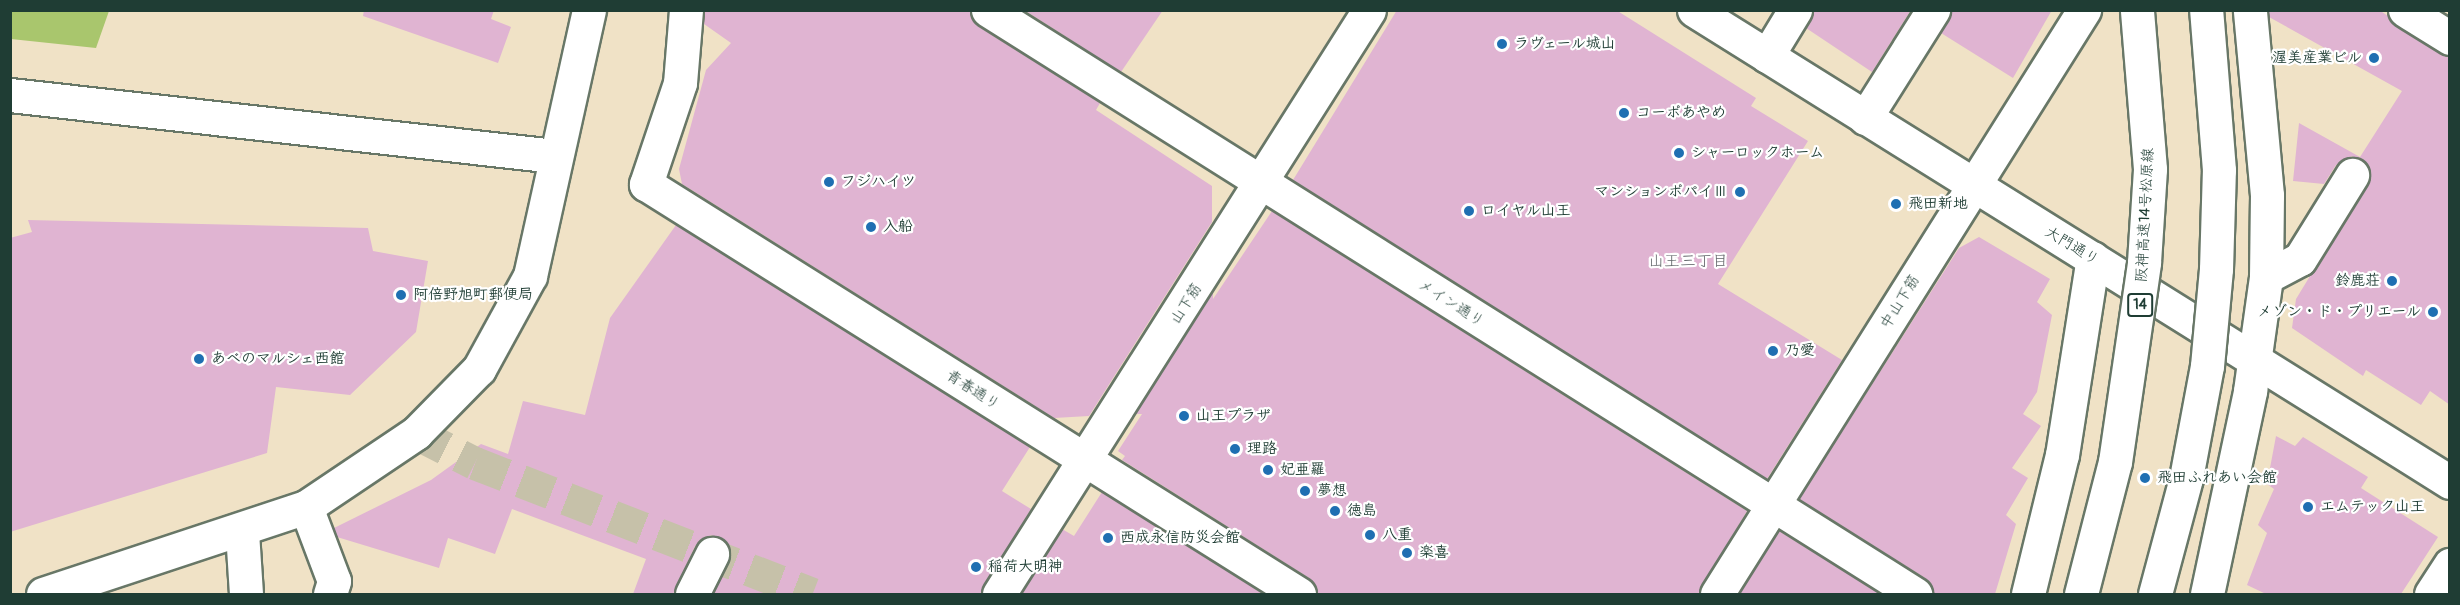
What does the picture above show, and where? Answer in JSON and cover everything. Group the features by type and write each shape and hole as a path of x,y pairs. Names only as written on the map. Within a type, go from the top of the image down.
{"main road":[{"path":"43,594 242,532 306,507 416,433 480,369 530,276 589,10"},
{"name":"青春通り","path":"686,10 680,83 646,184 1299,594"},
{"name":"メイン通り","path":"988,10 1915,594"},
{"name":"山下筋","path":"999,594 1263,183 1369,10"},
{"name":"大門通り","path":"1694,10 1973,186 2093,258 2254,364 2450,482"},
{"path":"1767,56 1795,10"},
{"path":"1865,118 1933,10"},
{"name":"中山下筋","path":"1717,594 2084,10"},
{"name":"阪神高速14号松原線","path":"2080,594 2115,462 2144,262 2150,169 2137,10"},
{"path":"2156,594 2186,478 2207,366 2216,269 2219,170 2206,10"},
{"path":"2206,594 2254,364 2266,277 2267,195 2250,10"},
{"path":"2405,10 2450,38"},
{"path":"10,95 555,156"},
{"path":"2266,277 2300,259 2352,175"},
{"path":"2028,594 2062,455 2093,258"},
{"path":"306,507 339,590"},
{"path":"242,532 246,594"},
{"path":"692,594 712,554"},
{"path":"2431,594 2450,565"}],"green space":[{"path":"11,10 109,11 96,48 11,39"}],"building":[{"path":"364,10 494,10 491,19 511,27 498,63 363,16"},
{"path":"705,10 969,10 978,26 1100,103 1096,110 1212,186 1212,222 1089,416 1054,418 682,184 679,169 706,70 731,43 704,24"},
{"path":"1024,10 1163,10 1121,72"},
{"path":"1397,10 1616,10 1756,98 1751,106 1808,141 1718,284 1842,360 1767,479 1293,180"},
{"path":"1814,10 1911,10 1872,72 1806,28"},
{"path":"1952,10 2052,10 2013,78 1941,33"},
{"path":"2269,10 2379,10 2450,57 2450,405 2430,391 2421,405 2366,370 2363,376 2292,328 2296,299 2371,176 2368,166 2352,156 2336,165 2324,184 2293,181 2299,123 2360,157 2402,91 2269,17"},
{"path":"1272,211 1747,511 1698,594 1318,594 1309,578 1122,460 1125,456 1118,451 1142,414 1135,414 1213,291 1213,299"},
{"name":"あべのマルシェ西館","path":"28,220 368,228 373,251 428,261 416,332 350,395 276,387 267,453 10,532 10,238 32,232"},
{"path":"676,225 1030,447 1002,491 1031,509 980,594 713,594 731,553 727,543 711,535 695,546 673,594 633,594 646,559 512,509 495,554 448,538 439,568 337,537 334,528 431,480 481,444 508,454 523,401 585,415 610,318"},
{"path":"1979,237 2050,279 2037,302 2052,315 2037,392 2023,414 2041,426 2012,468 2028,478 2006,515 2016,524 1995,594 1934,594 1925,578 1799,499 1959,248"},
{"path":"2276,436 2295,446 2303,437 2368,477 2361,488 2438,537 2401,594 2266,594 2247,585 2267,533 2258,525 2274,489 2267,484"},
{"path":"1102,492 1265,594 1021,594 1062,529 1074,536"},
{"path":"1779,531 1881,594 1739,594"}],"tunnel":[{"path":"416,433 475,463 812,594"}],"place":[{"name":"ラヴェール城山","path":"1502,44"},
{"name":"渥美産業ビル","path":"2374,58"},
{"name":"コーポあやめ","path":"1624,113"},
{"name":"シャーロックホーム","path":"1679,153"},
{"name":"フジハイツ","path":"829,182"},
{"name":"マンションポパイⅢ","path":"1740,192"},
{"name":"飛田新地","path":"1896,204"},
{"name":"ロイヤル山王","path":"1469,211"},
{"name":"入船","path":"871,227"},
{"name":"鈴鹿荘","path":"2392,281"},
{"name":"阿倍野旭町郵便局","path":"401,295"},
{"name":"メゾン・ド・プリエール","path":"2433,312"},
{"name":"乃愛","path":"1773,351"},
{"name":"あべのマルシェ西館","path":"199,359"},
{"name":"山王プラザ","path":"1184,416"},
{"name":"理路","path":"1235,449"},
{"name":"妃亜羅","path":"1268,470"},
{"name":"飛田ふれあい会館","path":"2145,478"},
{"name":"夢想","path":"1305,491"},
{"name":"エムテック山王","path":"2308,507"},
{"name":"徳島","path":"1335,511"},
{"name":"八重","path":"1370,535"},
{"name":"西成永信防災会館","path":"1108,538"},
{"name":"楽喜","path":"1407,553"},
{"name":"稲荷大明神","path":"976,567"}],"district":[{"name":"山王三丁目","path":"1688,261"}]}
